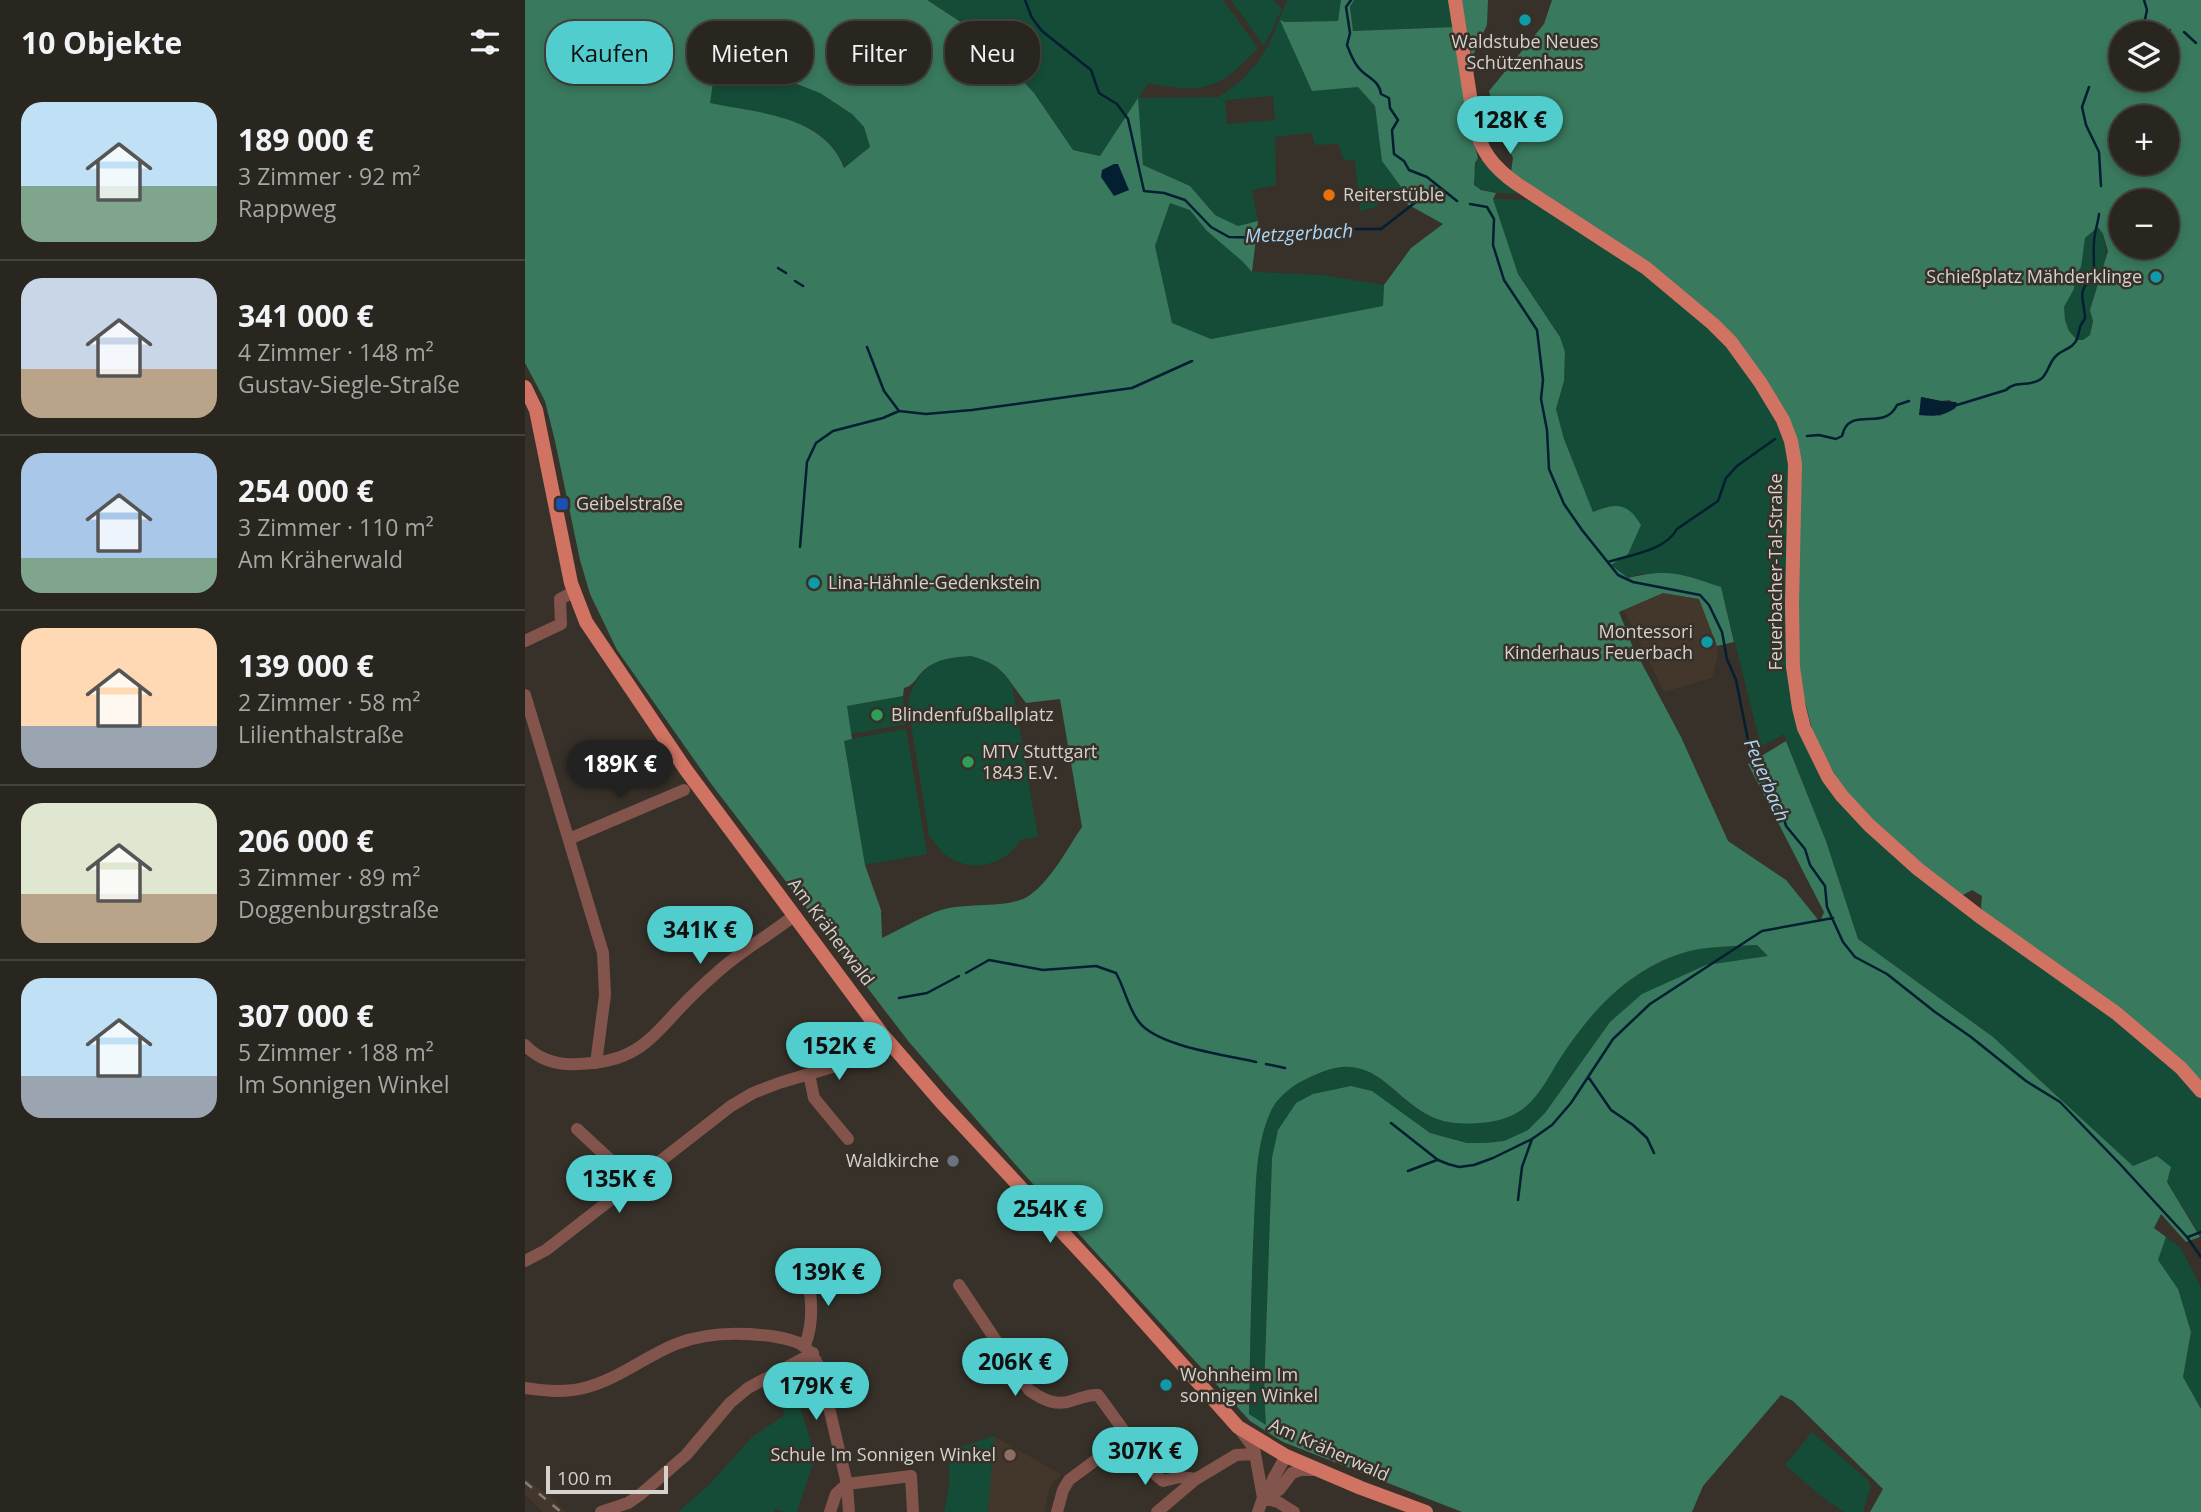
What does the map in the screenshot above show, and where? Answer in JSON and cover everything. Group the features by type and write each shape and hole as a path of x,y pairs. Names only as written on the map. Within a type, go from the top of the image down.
{"main road":[{"name":"Feuerbacher-Tal-Straße","path":"1455,0 1477,136 1481,148 1495,167 1646,268 1713,324 1746,362 1783,420 1791,441 1795,464 1791,639 1796,689 1804,728 1834,786 1868,825 1918,869 1979,916 2116,1013 2181,1069 2201,1091"},
{"name":"Am Kräherwald","path":"525,387 536,410 573,592 586,622 643,709 882,1034 1239,1428 1286,1456 1426,1512"}],"street":[{"path":"525,641 561,624 560,599 573,592"},
{"path":"525,695 603,953 605,995 596,1063"},
{"path":"569,839 684,790"},
{"path":"525,1045 547,1060 566,1064 596,1063 624,1056 644,1045 722,967 795,915"},
{"path":"525,1261 546,1250 731,1105 753,1093 839,1065 882,1034"},
{"path":"809,1074 814,1098 849,1139"},
{"path":"577,1129 634,1182"},
{"path":"806,1267 811,1295 809,1349 826,1388 847,1484 849,1512"},
{"path":"959,1285 1029,1390 1041,1399 1058,1404 1098,1395 1157,1476 1163,1481 1180,1477 1196,1479"},
{"path":"525,1388 554,1391 583,1388 608,1379 676,1344 701,1336 723,1333 786,1338 809,1349"},
{"path":"601,1512 628,1503 642,1494 686,1455 730,1403 748,1388 809,1349"},
{"path":"1239,1428 1252,1444 1266,1496 1294,1512"},
{"path":"1057,1512 1063,1490 1069,1480 1128,1436"},
{"path":"1157,1512 1196,1479 1236,1454 1255,1454 1261,1447 1268,1446"},
{"path":"1258,1512 1286,1456"},
{"path":"1266,1496 1279,1490 1292,1473 1318,1470"},
{"path":"831,1512 837,1494 847,1484 911,1476 913,1512"}],"shaded area":[{"path":"1663,593 1699,599 1717,646 1712,678 1664,692 1624,610"},
{"name":"Schule Im Sonnigen Winkel","path":"994,1436 1062,1475 1054,1480 1044,1512 988,1512"},
{"path":"525,1478 566,1512 543,1512 525,1495"}],"green space":[{"path":"525,0 927,0 959,21 945,21 945,84 1026,84 1073,150 1100,156 1138,98 1143,165 1190,186 1215,215 1238,226 1258,221 1252,272 1207,231 1190,210 1170,203 1155,246 1172,323 1211,339 1383,306 1384,285 1411,248 1443,224 1407,204 1410,199 1382,161 1375,106 1358,87 1312,91 1280,20 1338,21 1341,0 1354,0 1350,7 1353,31 1455,27 1467,115 1478,158 1475,163 1474,185 1481,190 1496,193 1493,199 1518,274 1560,337 1565,352 1564,381 1556,409 1564,439 1593,512 1620,506 1631,512 1641,525 1628,554 1611,565 1628,578 1665,573 1721,587 1734,642 1717,646 1699,599 1663,593 1619,612 1632,645 1681,737 1728,841 1786,880 1820,922 1824,912 1748,764 1786,741 1826,841 1858,939 1993,1037 2133,1166 2157,1156 2171,1167 2167,1182 2200,1237 2186,1242 2161,1214 2154,1228 2166,1237 2158,1260 2178,1289 2191,1332 2183,1377 2201,1409 2201,1512 1870,1512 1883,1489 1793,1401 1781,1395 1703,1486 1692,1512 1462,1512 1283,1442 1250,1421 1022,1172 909,1042 712,785 617,650 590,594 580,560 545,401 525,363","holes":["687,21 813,21 813,84 797,84 820,93 852,114 864,127 870,147 844,168 835,150 822,137 806,127 768,114 710,103 713,84 687,84","971,656 998,668 1026,703 1060,699 1082,827 1052,872 1030,895 1012,902 941,910 882,938 881,910 865,865 844,741 852,739 847,706 903,696 904,688 913,683 929,666 946,659","1757,945 1768,956 1706,965 1642,994 1610,1022 1545,1113 1528,1130 1504,1141 1467,1143 1430,1133 1372,1091 1351,1086 1313,1094 1296,1103 1278,1130 1272,1158 1264,1392 1266,1425 1249,1414 1257,1170 1268,1118 1273,1107 1289,1089 1322,1072 1341,1067 1357,1068 1384,1081 1409,1102 1437,1119 1469,1124 1503,1119 1531,1102 1579,1031 1606,1001 1637,975 1655,964 1694,950"]},
{"path":"927,0 1223,0 1258,48 1221,80 1197,88 1148,83 1139,98 1219,97 1241,81 1257,63 1269,44 1287,0 1341,0 1338,21 1282,21 1359,87 1375,106 1382,161 1410,199 1407,204 1391,200 1360,211 1355,160 1344,160 1338,144 1315,145 1312,133 1275,137 1276,185 1252,190 1258,221 1238,226 1215,215 1190,186 1143,165 1137,99 1101,156 1073,150 1026,84 1040,84 1040,21 959,21","holes":["1273,96 1275,120 1227,124 1225,100"]},
{"path":"1231,0 1273,0 1282,9 1264,46"},
{"path":"1354,0 1451,0 1455,27 1353,31 1350,7"},
{"path":"1461,0 1488,0 1487,25 1472,57"},
{"path":"1552,0 2201,0 2201,1084 1983,913 1982,896 1972,890 1961,896 1922,865 1845,794 1813,733 1801,686 1797,613 1799,452 1733,340 1511,172 1513,158 1496,121 1489,91 1544,24","holes":["2098,227 2108,251 2090,310 2093,321 2090,335 2083,340 2077,340 2069,331 2064,307 2074,289 2075,277 2081,267 2085,238","1921,397 1950,400 1956,408 1939,416"]},
{"path":"713,84 797,84 820,93 852,114 864,127 870,147 844,168 835,150 822,137 806,127 768,114 710,103"},
{"path":"1477,159 1481,159 1525,194 1496,193 1477,188 1473,181"},
{"path":"1493,199 1533,200 1626,260 1729,346 1783,431 1790,454 1792,685 1840,800 2118,1021 2193,1086 2201,1098 2201,1237 2167,1181 2170,1167 2157,1156 2133,1166 1993,1037 1858,939 1826,841 1784,734 1761,747 1721,587 1641,574 1628,578 1611,565 1608,506 1593,512 1564,439 1556,409 1564,381 1565,352 1560,337 1518,274"},
{"path":"1170,202 1190,209 1207,231 1252,272 1322,275 1384,285 1383,306 1211,339 1172,323 1155,246"},
{"path":"2098,227 2105,241 2105,263 2094,294 2090,335 2083,340 2077,340 2069,331 2064,307 2074,289 2075,277 2081,267 2085,238"},
{"path":"972,656 995,666 1012,685 1038,837 1020,840 1008,855 980,865 952,859 929,835 908,704 916,681 929,666 948,659"},
{"name":"Blindenfußballplatz","path":"903,696 907,724 851,734 847,706"},
{"path":"906,729 927,854 865,865 844,740"},
{"path":"1757,945 1769,956 1706,965 1610,1022 1545,1113 1528,1130 1504,1141 1467,1143 1430,1133 1402,1114 1272,1158 1264,1392 1266,1426 1249,1414 1257,1163 1263,1128 1268,1114 1280,1097 1307,1079 1332,1069 1350,1066 1378,1077 1424,1114 1435,1118 1525,1107 1583,1024 1606,999 1632,978 1661,961 1693,950 1717,946"},
{"path":"2166,1237 2180,1247 2201,1287 2201,1409 2183,1377 2191,1332 2158,1260"},
{"path":"791,1375 815,1457 797,1512 775,1509 774,1512 678,1512 710,1484 752,1437 785,1415 771,1383"},
{"path":"1812,1432 1868,1480 1871,1486 1863,1512 1844,1512 1785,1465"},
{"path":"994,1436 988,1512 944,1512 949,1487 949,1451"}],"water":[{"path":"1118,164 1129,190 1114,196 1101,177 1102,170"},
{"path":"1921,397 1956,402 1958,405 1940,415 1919,415"}],"waterway":[{"name":"Metzgerbach","path":"1025,0 1032,18 1042,31 1091,70 1099,93 1117,104 1128,119 1144,191 1164,193 1185,200 1211,227 1229,237 1273,238 1347,229 1381,229 1421,198 1441,189"},
{"path":"1351,0 1346,7 1350,33 1347,45 1358,67 1375,82 1381,94 1389,98 1390,108 1398,120 1392,130 1394,154 1404,161 1409,170 1427,177 1457,201"},
{"path":"2144,0 2147,10 2145,21"},
{"path":"2184,32 2196,43"},
{"path":"2089,87 2082,107 2086,125 2099,152 2101,186"},
{"name":"Feuerbach","path":"1470,204 1487,207 1494,219 1493,245 1504,280 1537,330 1549,469 1564,504 1618,575 1633,582 1700,595 1709,605 1722,632 1727,659 1736,680 1750,750 1781,807 1786,826 1805,849 1810,865 1825,886 1827,907 1843,942 1855,957 1887,974 2026,1081 2060,1102 2187,1237 2201,1257"},
{"path":"1957,405 2015,385 2037,382 2056,356 2075,342 2085,319 2082,297 2084,287 2093,278 2094,239 2099,214"},
{"path":"778,268 786,273"},
{"path":"795,281 803,286"},
{"path":"867,347 884,391 899,411"},
{"path":"800,547 807,462 816,443 833,431 899,411 926,414 972,410 1132,388 1192,361"},
{"path":"1807,436 1819,435 1836,439 1842,436 1852,422 1884,417 1897,405 1909,401"},
{"path":"1608,562 1646,551 1664,542 1677,529 1718,501 1726,478 1737,466 1775,439"},
{"path":"1391,1123 1438,1160 1448,1164 1459,1167 1493,1158 1532,1139 1552,1125 1571,1103 1613,1039 1650,1004 1762,931 1833,918"},
{"path":"966,973 989,960 1043,970 1096,966 1116,973 1135,1017 1148,1030 1176,1043 1256,1062"},
{"path":"899,998 927,993 959,976"},
{"path":"1266,1064 1285,1068"},
{"path":"1589,1078 1611,1110 1647,1138 1654,1153"},
{"path":"1518,1200 1522,1167 1532,1139"},
{"path":"1408,1171 1437,1160"},
{"path":"2188,1237 2201,1232"}],"railway":[{"path":"525,1482 561,1512"}],"place":[{"name":"Waldstube Neues Schützenhaus","path":"1525,20"},
{"name":"Reiterstüble","path":"1329,195"},
{"name":"Schießplatz Mähderklinge","path":"2156,277"},
{"name":"Geibelstraße","path":"562,504"},
{"name":"Lina-Hähnle-Gedenkstein","path":"814,583"},
{"name":"Montessori Kinderhaus Feuerbach","path":"1707,642"},
{"name":"Blindenfußballplatz","path":"877,715"},
{"name":"MTV Stuttgart 1843 E.V.","path":"968,762"},
{"name":"Waldkirche","path":"953,1161"},
{"name":"Wohnheim Im sonnigen Winkel","path":"1166,1385"},
{"name":"Schule Im Sonnigen Winkel","path":"1010,1455"}]}
